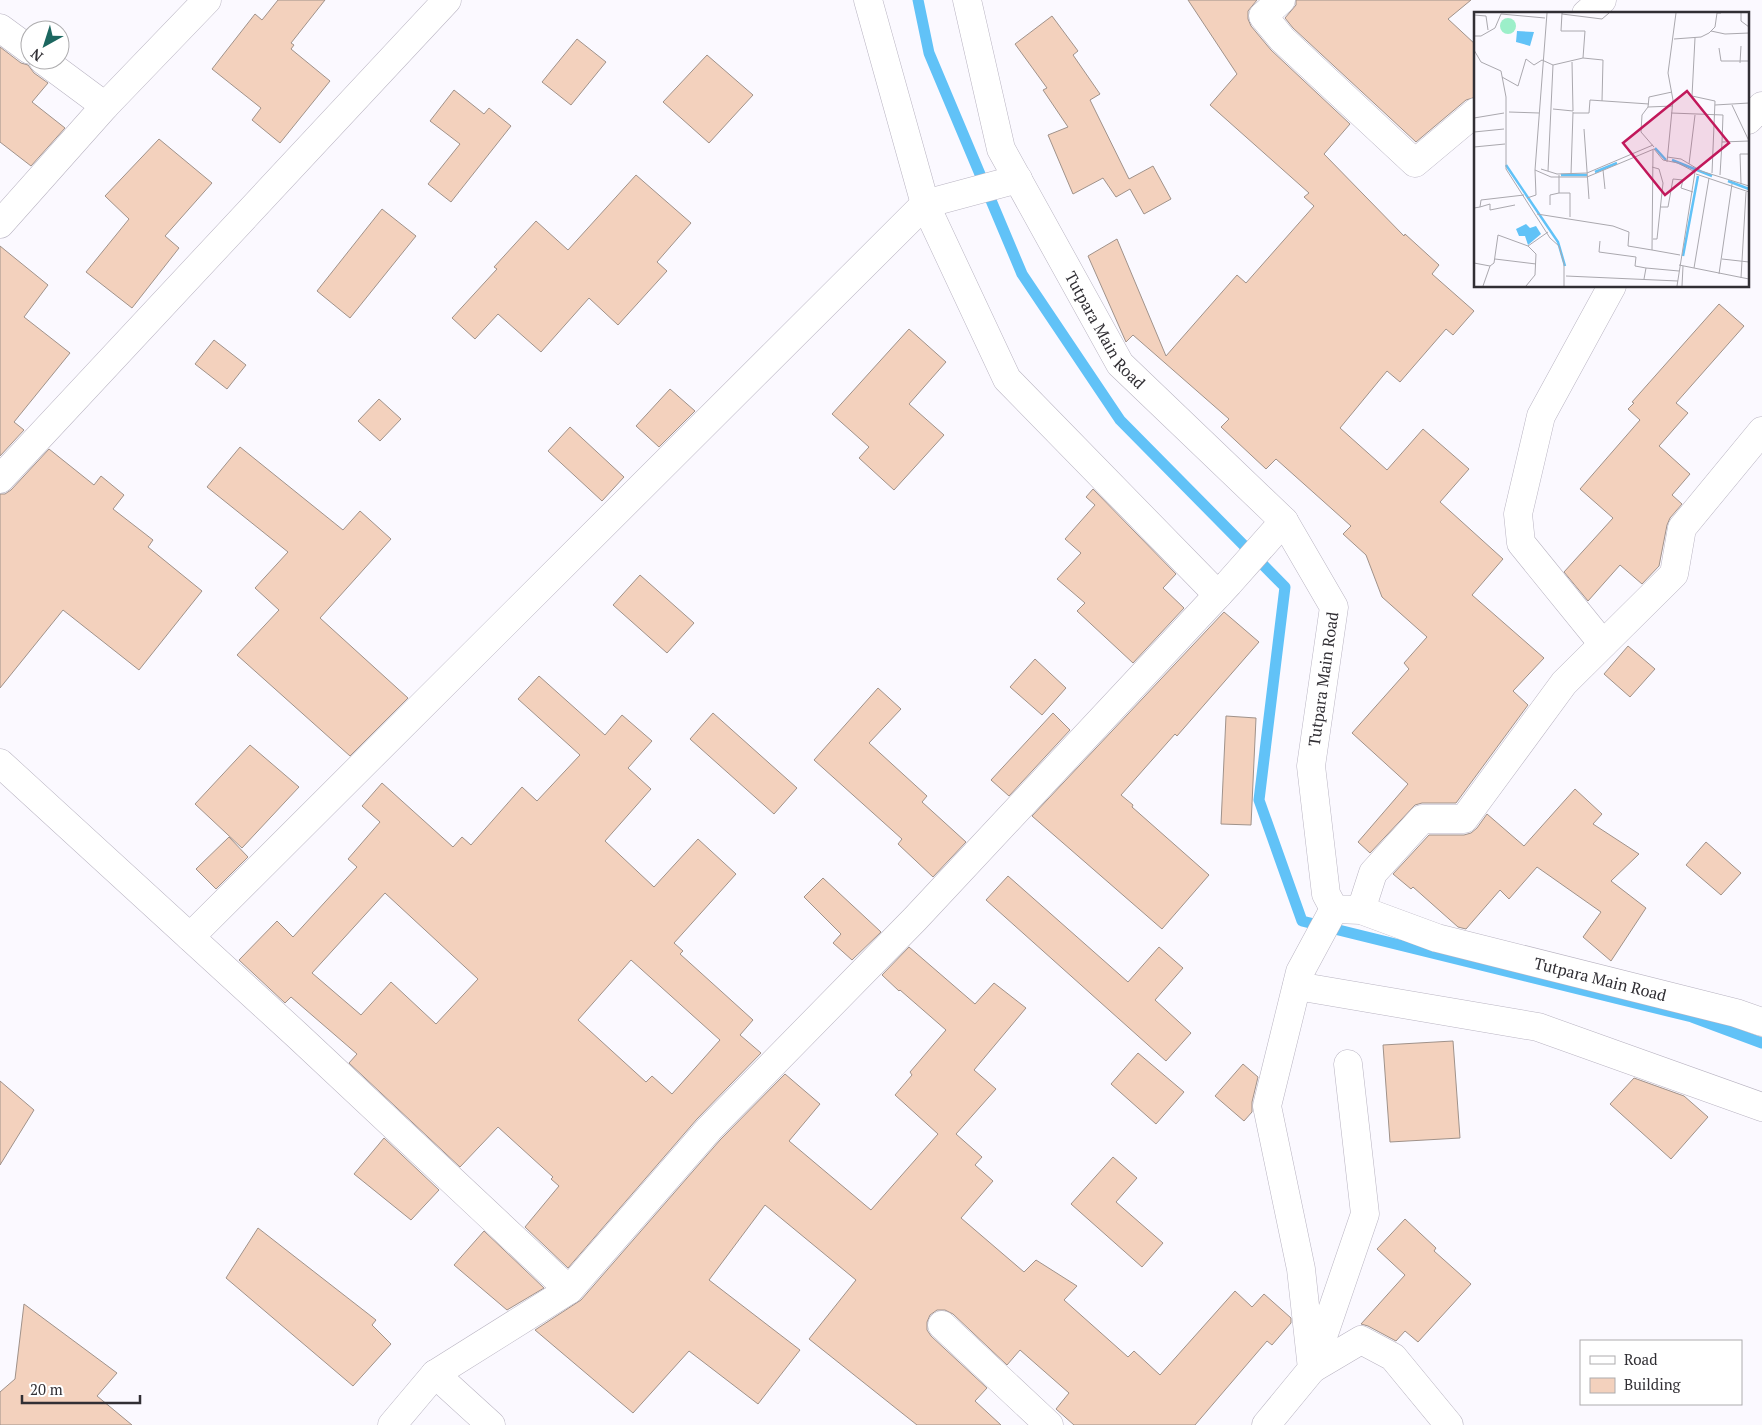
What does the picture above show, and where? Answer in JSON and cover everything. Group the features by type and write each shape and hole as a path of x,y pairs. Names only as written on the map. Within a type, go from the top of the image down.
{"street":[{"path":"0,224 105,106 207,0"},
{"path":"0,479 447,0"},
{"path":"868,0 925,204 1007,379 1224,589"},
{"name":"Tutpara Main Road","path":"967,0 1001,149 1011,181 1120,364 1277,530 1334,606 1311,766 1326,894 1334,908 1361,910 1437,938 1727,1011 1762,1022"},
{"path":"1281,0 1263,16 1282,39 1415,163 1474,114"},
{"path":"1588,12 1602,0"},
{"path":"0,28 20,43"},
{"path":"56,70 105,106"},
{"path":"1750,118 1762,106"},
{"path":"190,937 925,204 1011,181"},
{"path":"1603,644 1521,543 1518,514 1541,416 1611,288"},
{"path":"1361,910 1373,872 1422,819 1464,819 1564,683 1674,574 1682,528 1762,431"},
{"path":"392,1425 436,1374 569,1290 709,1128 915,919 1277,530"},
{"path":"0,763 569,1290"},
{"path":"1312,1369 1300,1269 1266,1106 1298,979 1334,908"},
{"path":"1298,979 1538,1027 1762,1107"},
{"path":"1312,1369 1365,1214 1348,1064"},
{"path":"942,1325 1049,1425"},
{"path":"1266,1425 1312,1369 1361,1340 1393,1357 1449,1425"},
{"path":"436,1374 491,1425"}],"building":[{"path":"278,0 325,0 291,43 294,45 291,49 330,81 280,143 252,120 261,108 212,69 255,14 262,20"},
{"path":"1188,0 1257,0 1248,11 1248,19 1251,26 1271,50 1350,124 1324,154 1404,236 1405,234 1439,265 1432,274 1474,311 1453,335 1446,329 1400,382 1387,371 1340,428 1387,470 1423,429 1469,469 1440,502 1503,559 1472,595 1544,658 1513,691 1528,705 1456,803 1422,803 1415,805 1370,853 1358,842 1408,784 1352,733 1409,669 1404,663 1427,637 1382,597 1366,555 1343,534 1351,526 1276,459 1266,469 1221,427 1229,419 1133,335 1126,342 1088,256 1117,239 1166,356 1237,275 1246,283 1314,206 1304,197 1309,193 1210,105 1237,74"},
{"path":"1296,0 1471,0 1448,19 1474,43 1474,98 1466,100 1416,142 1293,28 1285,18 1296,5"},
{"path":"1052,16 1078,51 1073,55 1100,94 1090,100 1129,179 1153,166 1171,199 1144,214 1130,189 1116,197 1103,178 1073,194 1048,135 1068,127 1043,90 1047,88 1015,44"},
{"path":"577,39 606,62 571,105 542,82"},
{"path":"0,47 20,62 20,70 32,70 48,83 32,102 65,128 31,166 0,142"},
{"path":"707,55 753,95 709,143 663,102"},
{"path":"454,90 484,114 489,108 511,126 451,202 428,184 460,144 430,121"},
{"path":"159,139 212,183 165,236 179,248 132,308 86,272 129,219 105,196"},
{"path":"636,175 691,223 657,262 667,271 618,325 589,298 541,352 498,314 475,339 452,318 497,269 494,267 536,221 568,250"},
{"path":"382,209 416,236 350,318 317,291"},
{"path":"0,246 48,285 24,317 70,353 14,422 24,430 0,456"},
{"path":"1719,304 1744,326 1676,403 1688,413 1659,446 1690,474 1672,495 1682,504 1670,518 1667,525 1659,566 1642,584 1620,565 1588,601 1564,572 1613,518 1580,489 1640,420 1628,409 1634,403 1632,402"},
{"path":"909,329 946,362 909,404 944,435 894,490 859,458 869,447 832,414"},
{"path":"214,340 246,365 227,389 195,364"},
{"path":"670,389 695,411 659,447 636,426"},
{"path":"379,399 401,419 380,441 358,421"},
{"path":"570,427 624,477 602,501 548,451"},
{"path":"240,447 343,530 360,511 391,539 320,618 408,698 350,756 237,655 279,610 255,588 288,552 207,487"},
{"path":"49,449 94,485 101,476 124,495 113,509 153,540 148,547 202,591 139,670 63,610 0,688 0,494 5,494 11,490"},
{"path":"1093,489 1176,574 1163,588 1184,608 1133,663 1077,611 1085,603 1057,579 1081,553 1065,539 1095,505 1086,497"},
{"path":"640,575 694,623 667,653 613,605"},
{"path":"1224,612 1259,642 1177,736 1175,734 1121,795 1209,875 1162,929 1032,816"},
{"path":"1628,646 1655,669 1630,697 1604,674"},
{"path":"1035,659 1066,688 1042,715 1010,687"},
{"path":"539,676 605,735 622,715 652,741 628,768 651,789 605,841 654,887 698,839 736,874 674,943 683,951 680,954 753,1020 740,1035 761,1053 697,1119 568,1268 525,1227 559,1186 551,1179 553,1177 498,1127 460,1167 349,1063 357,1054 291,997 285,1003 239,960 277,921 293,937 357,867 348,859 380,822 362,806 382,783 453,847 462,837 471,845 522,787 537,801 580,755 518,699","holes":["385,893 478,979 436,1024 391,982 361,1015 312,973","631,960 720,1040 672,1094 652,1076 646,1082 578,1020"]},
{"path":"878,688 901,709 869,743 927,796 922,802 966,842 933,877 898,844 902,839 814,760"},
{"path":"713,713 797,788 774,814 690,739"},
{"path":"1053,713 1070,730 1009,796 991,780"},
{"path":"1226,716 1256,718 1251,825 1221,824"},
{"path":"250,745 299,787 242,848 195,804"},
{"path":"1575,789 1602,814 1593,824 1639,854 1611,881 1646,908 1611,961 1583,937 1601,912 1537,867 1509,899 1500,890 1466,929 1458,927 1413,887 1411,889 1393,874 1429,835 1464,835 1471,833 1487,814 1524,846"},
{"path":"229,837 248,857 216,889 196,869"},
{"path":"1706,842 1741,873 1721,895 1686,865"},
{"path":"1008,876 1128,982 1159,947 1183,968 1155,1000 1191,1033 1166,1061 986,900"},
{"path":"823,878 881,932 852,960 833,943 841,934 804,897"},
{"path":"909,947 975,1004 994,983 1026,1008 974,1070 996,1089 956,1134 982,1157 975,1165 993,1181 961,1218 1024,1272 1036,1260 1077,1286 1064,1300 1128,1357 1134,1351 1160,1375 1235,1291 1252,1307 1264,1294 1291,1318 1291,1323 1272,1345 1267,1341 1195,1425 1074,1425 1056,1409 1069,1393 1020,1350 1007,1365 953,1314 945,1310 937,1310 930,1315 927,1322 927,1330 931,1336 987,1388 975,1401 1001,1425 917,1425 809,1339 856,1280 765,1205 709,1280 800,1350 758,1404 689,1351 633,1413 535,1330 581,1300 720,1140 785,1074 820,1104 789,1141 871,1210 938,1134 895,1095 912,1075 910,1072 946,1030 882,975"},
{"path":"1453,1041 1460,1138 1390,1142 1383,1045"},
{"path":"1138,1053 1184,1092 1156,1124 1111,1084"},
{"path":"1243,1064 1258,1077 1252,1102 1252,1112 1244,1121 1215,1096"},
{"path":"1634,1078 1684,1096 1708,1117 1671,1159 1610,1104"},
{"path":"0,1081 34,1110 0,1165"},
{"path":"384,1138 439,1190 411,1220 354,1174"},
{"path":"1113,1157 1137,1178 1116,1202 1163,1243 1142,1267 1071,1204"},
{"path":"1405,1219 1436,1248 1434,1251 1471,1284 1418,1342 1405,1331 1396,1341 1361,1324 1405,1275 1377,1249"},
{"path":"258,1228 376,1320 372,1325 391,1344 353,1386 226,1278"},
{"path":"484,1231 544,1288 507,1310 454,1265"},
{"path":"24,1304 117,1373 97,1396 132,1425 0,1425 0,1392 15,1379"}],"waterway":[{"path":"918,0 929,53 1022,274 1120,420 1285,587 1259,800 1302,921 1692,1017 1762,1043"}]}
